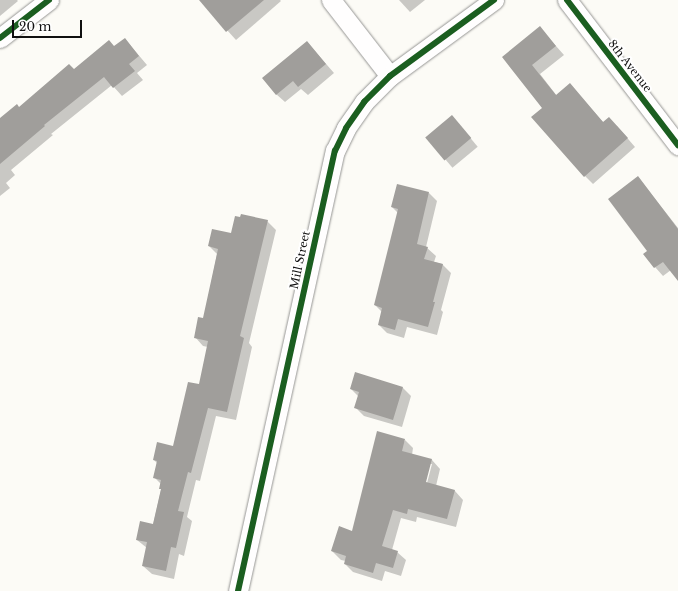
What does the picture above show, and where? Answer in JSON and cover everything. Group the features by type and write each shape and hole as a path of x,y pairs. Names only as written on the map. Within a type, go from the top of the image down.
{"street":[{"path":"0,38 49,0"},
{"path":"331,0 390,76"},
{"name":"Mill Street","path":"238,591 335,151 346,128 364,102 390,76 494,0"},
{"name":"8th Avenue","path":"567,0 678,145"}],"building":[{"path":"199,0 264,0 226,32"},
{"path":"540,26 556,46 532,65 556,95 570,83 603,122 609,117 628,138 584,177 531,117 542,108 502,57"},
{"path":"125,38 139,56 129,64 135,71 113,88 104,77 44,125 45,126 0,164 0,118 17,104 19,107 69,64 74,69 109,40 114,46"},
{"path":"307,41 326,64 298,87 293,81 276,95 262,78"},
{"path":"452,115 471,138 444,160 425,137"},
{"path":"638,176 678,229 678,281 663,262 654,268 643,254 647,251 608,199"},
{"path":"397,184 429,192 417,244 428,247 424,259 443,264 428,327 398,319 395,330 378,325 382,308 374,305 398,209 391,207"},
{"path":"241,214 268,220 240,336 244,338 227,412 208,408 191,473 188,472 178,511 184,512 176,548 171,547 166,571 142,566 147,542 136,540 140,521 153,524 161,489 159,489 161,480 153,478 157,461 153,460 157,442 173,446 188,382 199,384 208,341 194,338 198,317 203,318 218,249 208,246 212,229 231,233 235,216 240,217"},
{"path":"355,372 403,387 393,420 354,408 359,392 350,389"},
{"path":"377,431 405,439 402,451 432,459 426,482 455,490 447,519 408,509 407,514 393,510 382,546 398,551 393,568 376,563 373,573 344,564 346,556 331,551 339,526 352,531"}],"cycle path":[{"path":"0,38 49,0"},
{"path":"238,591 335,151 346,128 364,102 390,76 494,0"},
{"path":"567,0 678,145"}]}
